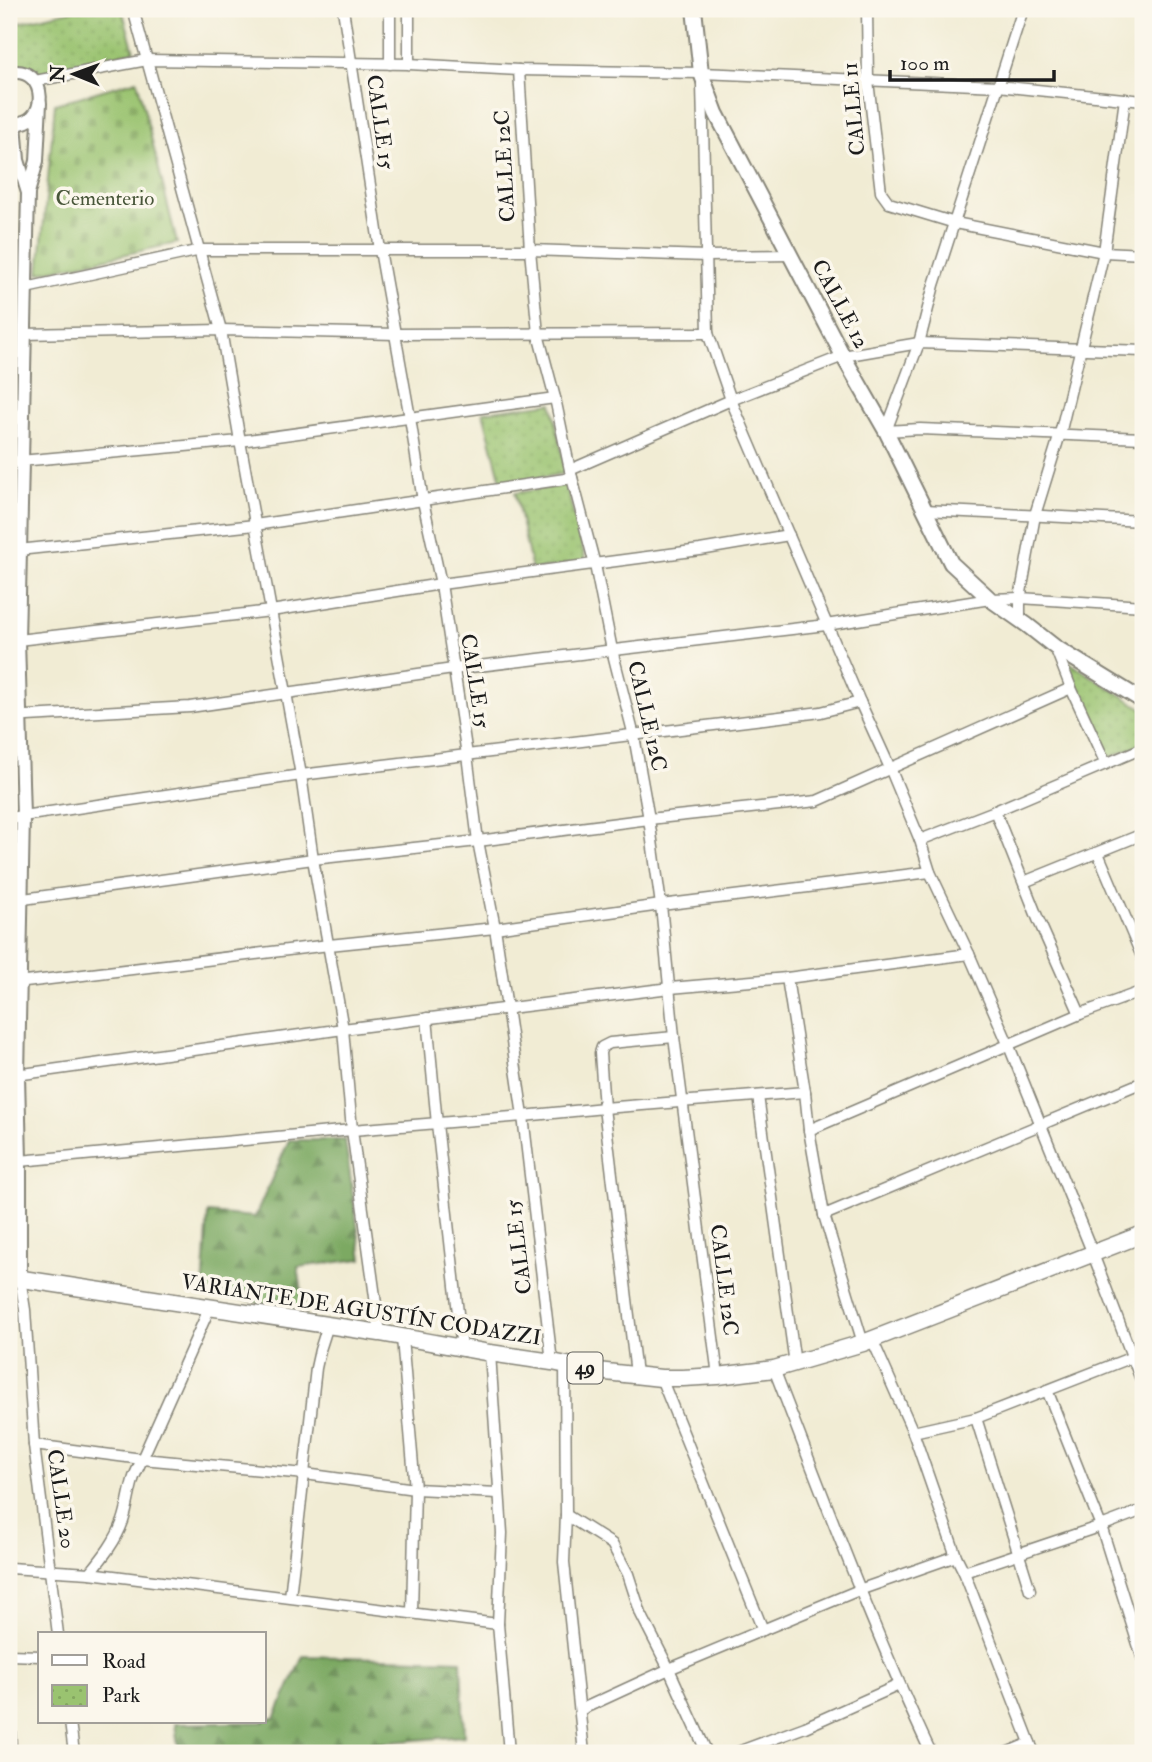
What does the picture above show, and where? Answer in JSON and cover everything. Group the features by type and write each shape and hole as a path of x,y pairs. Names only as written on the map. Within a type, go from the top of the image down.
{"main road":[{"name":"CALLE 12","path":"694,9 701,73 716,113 843,356 886,431 951,563 989,598 1055,647 1143,699"},
{"name":"VARIANTE DE AGUSTÍN CODAZZI","path":"15,1278 380,1333 597,1371 661,1378 718,1376 796,1364 868,1341 1143,1234"}],"street":[{"path":"133,9 221,330 301,775 343,1029 352,1130 380,1333"},
{"name":"CALLE 15","path":"343,9 380,250 423,501 441,584 478,841 495,928 558,1363 566,1515 564,1562 584,1753"},
{"path":"390,9 390,64"},
{"path":"409,9 409,64"},
{"name":"CALLE 11","path":"867,9 868,81 881,192 889,203 955,223"},
{"path":"1023,9 934,285 919,344 886,431 920,429 1143,438"},
{"path":"11,70 25,74 35,81 147,60 409,64 998,86 1143,101"},
{"name":"CALLE 12C","path":"519,70 538,334 595,565 612,650 634,736 649,819 718,1376"},
{"path":"701,73 708,332 731,400 890,768 930,872 1009,1046 1093,1254 1138,1355 1143,1385"},
{"name":"CALLE 20","path":"35,81 40,92 37,161 28,193 24,334 15,462 15,716 23,816 23,900 14,983 15,1278 24,1310 34,1445 58,1632"},
{"path":"1020,620 1020,598 1035,516 1060,434 1104,252 1125,99"},
{"path":"12,123 26,121 35,114 40,103"},
{"name":"CALLE 20","path":"12,123 18,160 28,193"},
{"path":"955,223 1104,252 1143,254"},
{"path":"26,288 201,250 530,250 706,256 791,255"},
{"path":"24,334 221,330 396,334 708,332"},
{"path":"14,551 255,525 423,501 571,474 731,400 843,356 919,344 1143,351"},
{"path":"15,462 240,441 555,398"},
{"path":"925,510 1143,521"},
{"path":"14,640 271,611 789,535"},
{"path":"15,716 190,707 453,669 827,625 989,598 1143,606"},
{"path":"1055,647 1070,688 1107,764"},
{"path":"9,901 313,859 817,801 1070,688"},
{"path":"9,817 301,775 821,712 860,702"},
{"path":"919,840 1143,748"},
{"path":"995,811 1080,1014"},
{"path":"1024,882 1143,834"},
{"path":"1098,853 1143,958"},
{"path":"14,983 495,928 930,872"},
{"path":"13,1075 427,1018 670,988 787,978 969,954"},
{"path":"787,978 824,1215 868,1341 913,1432 956,1556 1032,1748 1006,1753"},
{"path":"809,1130 1080,1014 1143,991"},
{"path":"427,1018 462,1349"},
{"path":"636,1374 604,1108 600,1053 602,1047 610,1043 674,1037"},
{"path":"824,1215 1143,1082"},
{"path":"15,1161 805,1092"},
{"path":"758,1096 796,1364"},
{"path":"90,1573 114,1543 122,1523 129,1491 142,1459 210,1307"},
{"path":"290,1597 316,1368 328,1325"},
{"path":"402,1338 415,1489 412,1613"},
{"path":"490,1353 502,1533 498,1624 509,1753"},
{"path":"913,1432 976,1418 1138,1355"},
{"path":"774,1369 859,1590 931,1753"},
{"path":"661,1378 763,1630"},
{"path":"1047,1390 1101,1526 1143,1660"},
{"path":"976,1418 1030,1590"},
{"path":"34,1445 142,1459 305,1474 415,1489 498,1493"},
{"path":"964,1572 1143,1510"},
{"path":"566,1515 612,1544 628,1574 641,1614 707,1753"},
{"path":"579,1710 669,1669 859,1590 956,1556"},
{"path":"9,1568 90,1573 498,1624"},
{"path":"9,1654 38,1656"},
{"path":"9,1676 11,1753"},
{"path":"735,1753 805,1727 899,1685"},
{"path":"70,1724 74,1753"}],"green space":[{"path":"78,9 122,9 134,51 34,75 9,59 9,25"},
{"name":"Cementerio","path":"137,80 177,243 39,273 55,104"},
{"path":"552,403 566,473 502,485 483,412"},
{"path":"566,485 586,562 532,570 515,493"},
{"path":"1064,659 1143,709 1143,743 1109,758"},
{"path":"289,1140 345,1140 362,1259 298,1267 305,1311 203,1292 208,1213 255,1217"},
{"path":"303,1656 461,1660 464,1736 254,1753 179,1753 175,1724 266,1724 266,1719 275,1718"}]}
